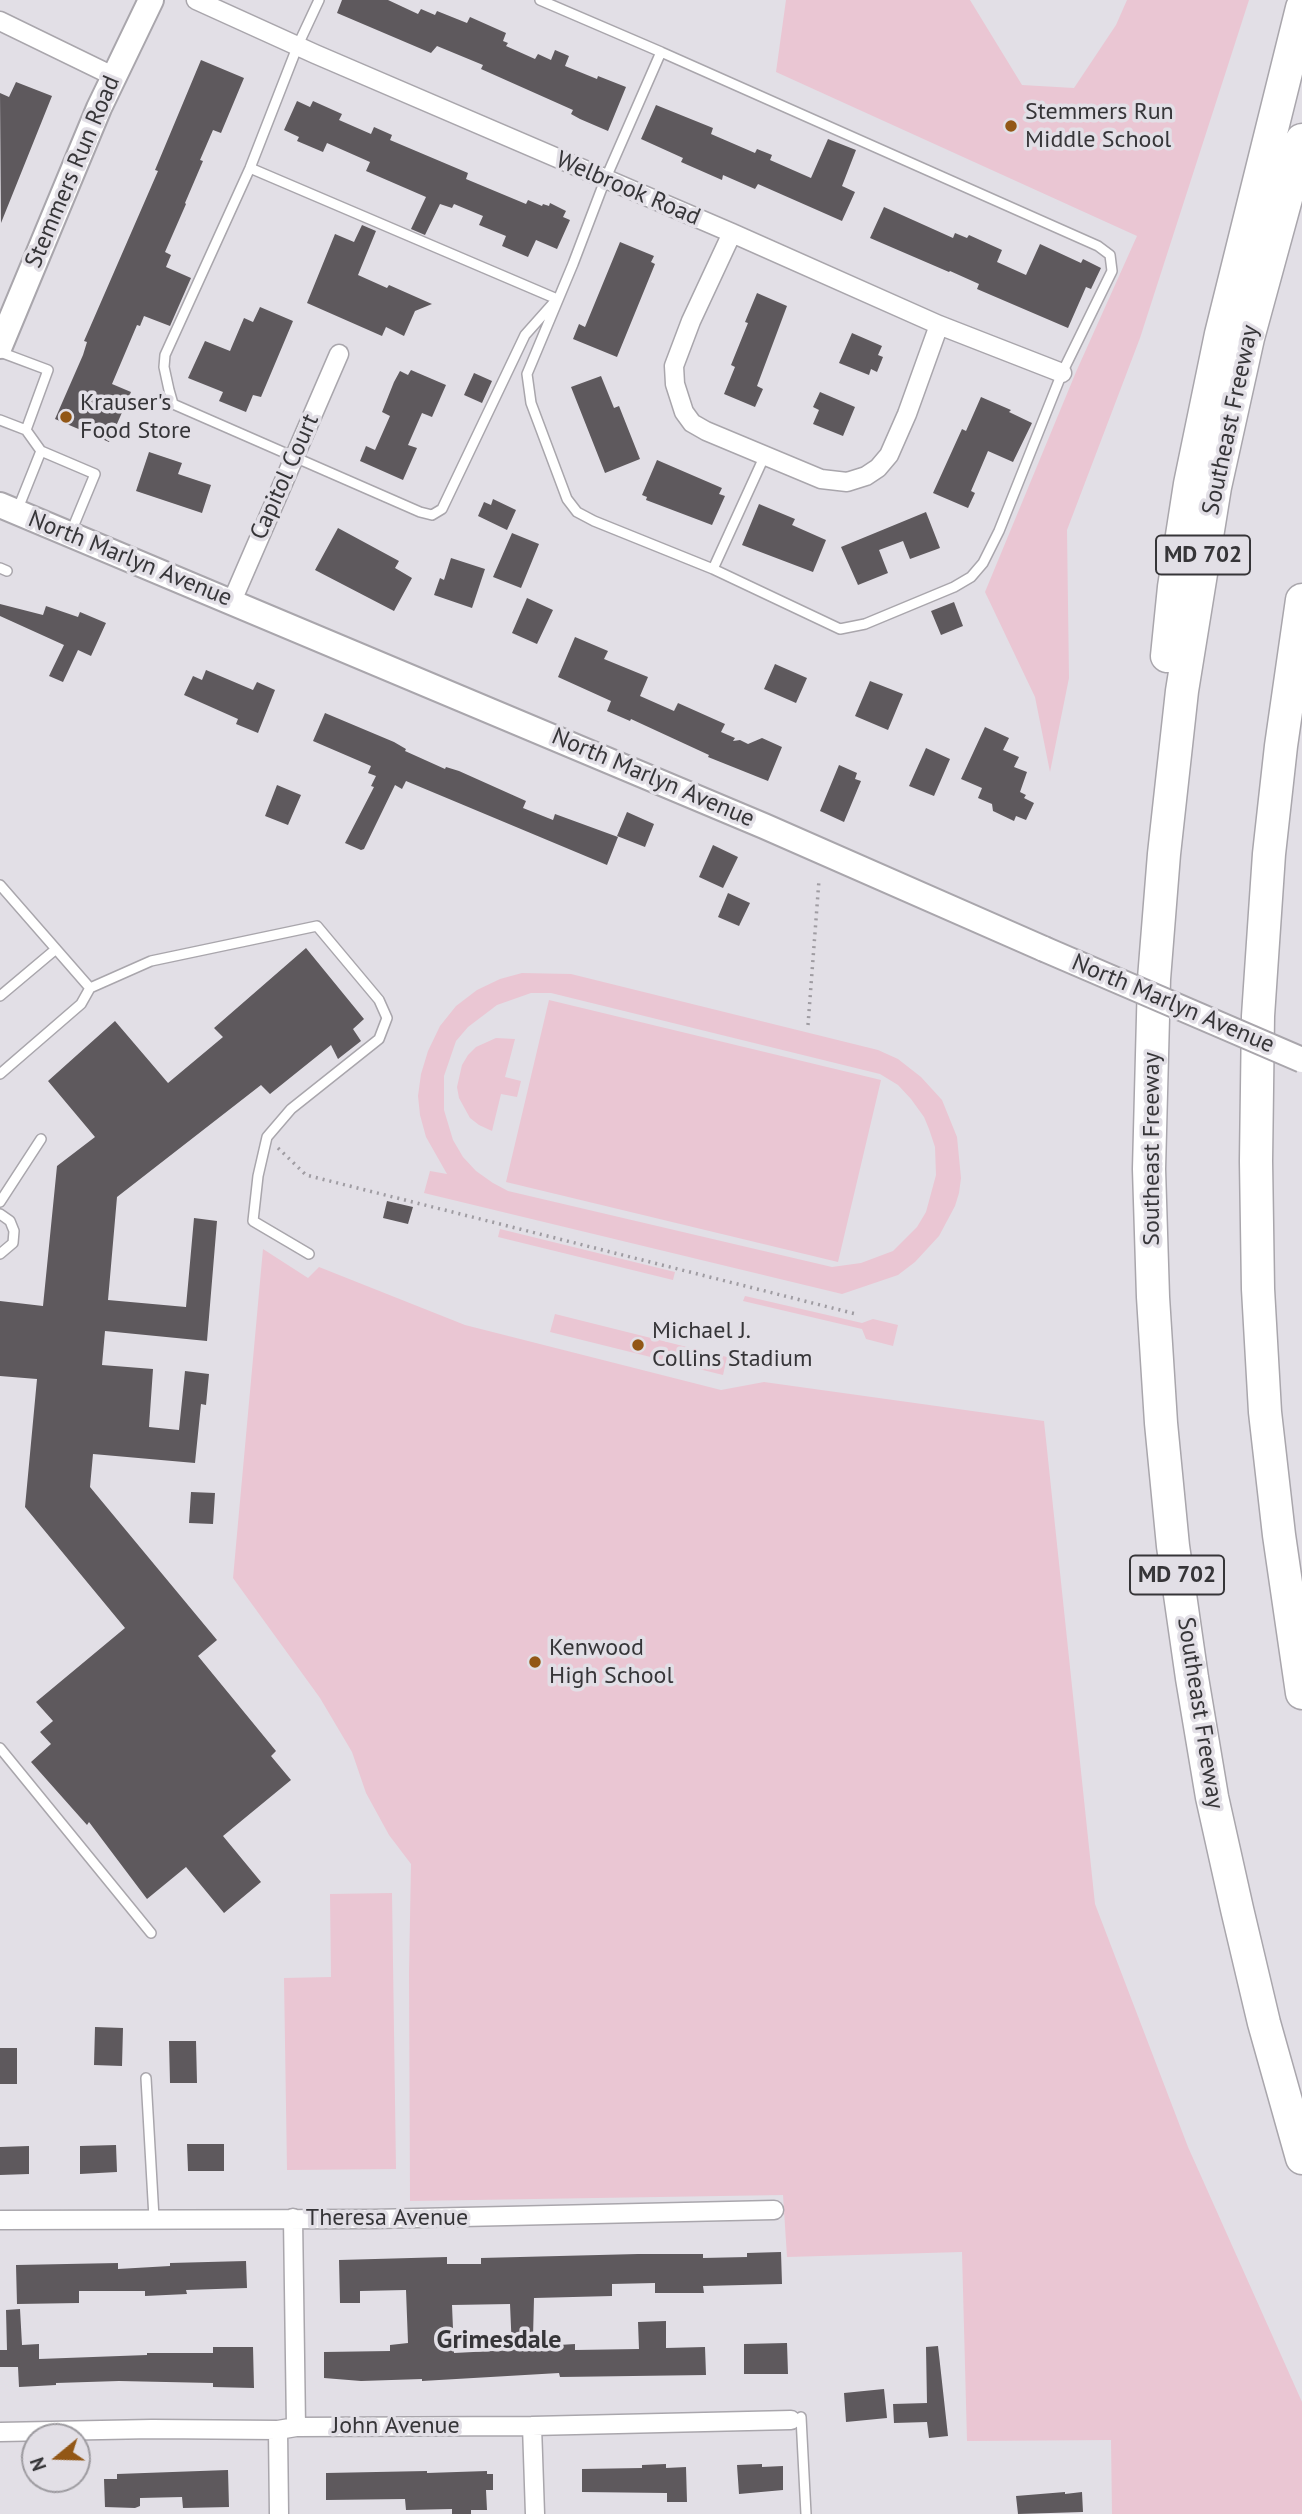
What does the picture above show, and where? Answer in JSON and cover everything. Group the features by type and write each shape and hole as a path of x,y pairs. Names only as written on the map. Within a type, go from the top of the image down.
{"highway":[{"path":"1154,979 1156,854 1164,690 1176,574 1190,484 1221,334 1302,8"},
{"name":"Southeast Freeway","path":"1302,140 1248,338 1213,500 1182,691 1164,854 1154,979 1149,1169 1161,1423 1173,1546 1192,1678 1212,1797 1264,2023 1302,2158"},
{"path":"1302,600 1272,827 1258,1016 1255,1161 1265,1412 1279,1535 1302,1693"},
{"path":"1258,1016 1275,854 1302,697"}],"street":[{"name":"Stemmers Run Road","path":"0,346 113,76 151,0"},
{"name":"Welbrook Road","path":"196,0 939,325 1062,373"},
{"path":"0,21 113,76"},
{"path":"732,233 691,321 674,366 674,384 684,412 692,424 821,479 847,482 857,480 878,468 889,455 939,325"},
{"name":"Capitol Court","path":"232,601 339,354"},
{"name":"North Marlyn Avenue","path":"8,508 764,825 1302,1060"},
{"name":"Theresa Avenue","path":"0,2220 386,2219 774,2210"},
{"path":"279,2514 287,2428 293,2218"},
{"name":"John Avenue","path":"0,2432 532,2426 796,2418"},
{"path":"532,2426 535,2514"}],"lane":[{"path":"319,0 298,45 250,168 165,355 164,367 173,404 420,512 432,514 442,509 525,335 557,299"},
{"path":"540,0 661,52 1098,246 1110,255 1112,271 1062,373 999,531 983,563 971,578 865,624 840,629 713,569 594,521 577,512 568,499 531,403 527,374 605,180 661,52"},
{"path":"250,168 557,299"},
{"path":"0,352 48,370 26,430"},
{"path":"0,420 26,430 41,451 95,474 70,534"},
{"path":"8,508 41,451"},
{"path":"713,569 765,455"},
{"path":"0,885 90,988"},
{"path":"0,1074 81,1004 90,988 151,961 317,926 379,1000 387,1018 379,1039 291,1109 267,1137 258,1176 253,1221 309,1254"},
{"path":"0,996 56,949"},
{"path":"0,1202 41,1139"},
{"path":"0,1214 10,1221 14,1231 13,1242 0,1254"},
{"path":"0,1748 151,1933"},
{"path":"146,2078 154,2218"},
{"path":"796,2418 806,2514"}],"path":[{"path":"808,1025 820,880"},
{"path":"267,1137 306,1175 856,1314"}],"shaded area":[{"path":"786,0 970,0 1022,85 1074,88 1116,25 1127,0 1249,0 1140,338 1067,530 1069,678 1050,772 1035,697 985,592 1076,372 1137,236 776,72"},
{"path":"522,973 571,974 878,1050 898,1059 921,1077 942,1100 957,1137 961,1178 959,1193 939,1236 915,1262 898,1275 842,1294 424,1193 430,1171 447,1174 426,1137 420,1115 418,1096 428,1051 440,1026 456,1006 477,990 500,979","holes":["531,993 551,993 880,1074 898,1085 924,1117 935,1147 936,1175 926,1212 917,1227 893,1251 861,1263 832,1267 508,1191 493,1183 476,1171 453,1140 444,1110 444,1076 456,1041 468,1027 497,1005"]},
{"path":"549,1000 881,1080 838,1262 506,1182"},
{"path":"496,1038 515,1039 505,1077 521,1081 517,1097 501,1094 492,1131 470,1118 459,1098 457,1087 462,1065 468,1055 476,1047"},
{"path":"500,1229 675,1272 673,1280 498,1237"},
{"path":"263,1249 308,1278 319,1267 465,1325 721,1390 764,1382 1044,1421 1095,1904 1188,2147 1302,2402 1302,2514 1112,2514 1111,2440 967,2441 962,2252 787,2257 783,2195 410,2201 411,1864 389,1835 366,1793 352,1752 320,1698 233,1578"},
{"path":"745,1296 862,1323 873,1319 898,1325 893,1346 866,1339 862,1329 743,1301"},
{"name":"Michael J. Collins Stadium","path":"555,1314 727,1357 723,1375 550,1332"},
{"path":"392,1893 396,2169 287,2170 284,1978 331,1977 330,1894"}],"building":[{"path":"342,0 388,0 418,14 421,9 435,15 437,11 467,23 470,17 506,33 503,41 508,43 506,46 535,59 538,54 551,60 555,50 569,56 565,66 626,87 608,131 571,114 573,110 481,69 483,65 437,46 431,53 337,13"},
{"path":"201,60 244,78 221,133 213,130 165,252 171,255 166,267 191,278 170,326 144,316 140,326 137,325 112,384 131,392 109,442 55,419 83,355 87,342 84,341 158,171 155,170"},
{"path":"16,82 52,96 1,223 0,93 9,97"},
{"path":"297,101 310,107 313,101 342,114 339,120 371,134 374,127 392,135 390,140 468,173 466,179 526,204 528,200 542,206 549,206 550,203 566,211 563,217 570,220 557,249 536,240 528,257 502,246 506,236 479,225 483,216 454,204 452,208 440,204 425,235 411,229 426,197 366,171 370,162 327,143 323,152 297,141 299,137 284,130"},
{"path":"656,105 713,128 711,134 755,153 757,149 772,155 770,160 811,178 828,139 856,150 842,186 855,192 842,221 758,184 755,189 723,175 722,180 681,162 683,158 641,139"},
{"path":"884,207 953,238 955,233 967,238 969,235 1002,250 997,262 1026,275 1040,244 1081,263 1083,259 1101,268 1091,289 1086,287 1068,328 977,289 979,284 870,238"},
{"path":"362,225 376,231 358,275 432,304 415,311 404,336 386,327 382,336 307,303 335,234 354,242"},
{"path":"620,242 654,256 651,262 655,264 617,357 573,339 579,324 585,327"},
{"path":"757,293 787,306 757,386 763,389 755,407 724,394 735,367 731,365 748,323 745,322"},
{"path":"260,307 293,321 261,397 253,395 246,412 219,401 223,392 188,378 205,341 230,351 244,318 253,322"},
{"path":"852,333 882,346 878,355 883,357 877,372 871,369 869,375 839,363"},
{"path":"411,370 446,385 432,417 422,413 408,445 417,448 403,480 360,461 366,446 375,450 390,416 382,412 400,371 408,375"},
{"path":"474,373 492,381 482,403 464,395"},
{"path":"601,376 614,408 619,406 640,459 605,473 571,387"},
{"path":"820,392 855,407 843,436 813,424 819,410 813,407"},
{"path":"981,397 1032,423 1013,462 988,451 971,491 975,493 968,508 933,493 962,429 966,431"},
{"path":"149,452 182,463 178,474 211,485 202,513 136,491"},
{"path":"657,460 722,488 719,494 725,496 712,525 646,500 647,497 642,495"},
{"path":"493,499 516,510 507,530 478,516 484,502 491,505"},
{"path":"759,504 795,519 792,525 826,540 813,572 742,545"},
{"path":"926,512 940,548 910,559 903,541 879,550 888,573 858,585 841,547"},
{"path":"338,528 399,561 395,568 412,578 394,611 315,570"},
{"path":"512,533 539,544 521,588 493,577"},
{"path":"451,558 485,569 472,608 434,595 440,578 444,580"},
{"path":"527,598 553,610 537,644 512,633"},
{"path":"954,602 963,626 941,635 931,611"},
{"path":"0,604 43,615 46,606 78,617 80,612 106,623 91,656 78,650 63,682 49,676 64,645 0,616"},
{"path":"575,637 608,651 604,659 648,677 640,696 674,711 678,703 725,724 721,732 735,738 733,741 740,740 748,744 762,738 782,747 768,781 708,757 709,755 631,719 630,721 607,711 611,701 558,677"},
{"path":"775,664 807,678 796,703 764,689"},
{"path":"206,670 253,690 257,682 275,690 258,733 236,724 238,719 184,695 193,676 202,680"},
{"path":"870,681 903,694 888,730 855,716"},
{"path":"325,713 394,742 406,749 405,751 445,769 446,767 459,771 526,801 523,808 553,820 555,814 618,837 607,865 406,781 402,789 395,785 364,849 345,843 374,787 371,786 376,776 368,773 371,766 313,741"},
{"path":"985,727 1009,738 1003,750 1019,757 1014,767 1027,772 1020,792 1026,795 1024,798 1034,803 1026,820 1016,816 1014,821 993,811 992,804 978,798 982,788 961,779"},
{"path":"926,748 950,759 934,796 909,786"},
{"path":"839,765 857,773 855,779 861,781 844,822 820,811"},
{"path":"277,785 301,795 288,825 265,816"},
{"path":"627,812 654,824 645,847 617,836"},
{"path":"713,845 738,857 723,888 699,877"},
{"path":"728,893 750,903 739,926 718,917"},
{"path":"306,948 364,1019 353,1029 361,1041 338,1059 331,1045 270,1094 261,1085 117,1197 108,1300 186,1307 194,1218 217,1221 207,1341 105,1331 102,1365 153,1369 149,1427 179,1430 185,1371 209,1374 206,1405 201,1404 195,1463 93,1454 90,1487 217,1640 198,1656 276,1751 271,1756 291,1780 223,1836 261,1882 224,1913 186,1867 147,1899 89,1822 87,1825 31,1762 51,1744 40,1732 53,1721 36,1702 125,1628 25,1507 37,1379 0,1376 0,1301 43,1306 57,1166 95,1137 48,1081 115,1021 168,1083 223,1037 214,1028"},
{"path":"387,1201 413,1207 408,1224 383,1218"},
{"path":"191,1492 215,1493 213,1524 189,1523"},
{"path":"95,2027 123,2028 122,2066 94,2065"},
{"path":"169,2041 196,2041 197,2083 170,2083"},
{"path":"0,2048 17,2048 17,2084 0,2084"},
{"path":"187,2144 224,2144 224,2171 188,2171"},
{"path":"116,2145 117,2172 80,2174 80,2146"},
{"path":"29,2146 29,2174 0,2175 0,2147"},
{"path":"781,2252 782,2284 703,2286 704,2293 655,2293 655,2283 612,2284 612,2296 534,2298 533,2337 559,2336 559,2345 575,2344 575,2350 639,2349 638,2322 666,2321 666,2348 705,2347 706,2375 560,2377 559,2373 422,2381 324,2378 324,2352 390,2351 390,2345 408,2343 406,2290 360,2291 360,2303 340,2303 339,2260 447,2257 447,2264 481,2264 481,2258 703,2254 703,2258 747,2257 747,2253","holes":["510,2304 512,2350 454,2353 452,2305"]},
{"path":"246,2261 247,2288 186,2290 187,2294 145,2296 145,2291 79,2291 79,2303 17,2304 16,2265 118,2263 118,2269 170,2266 170,2263"},
{"path":"20,2309 22,2345 39,2344 39,2359 147,2353 213,2353 213,2347 253,2347 254,2388 213,2387 213,2383 119,2381 19,2387 18,2367 0,2367 0,2350 7,2350 6,2310"},
{"path":"787,2343 788,2374 744,2374 744,2344"},
{"path":"938,2346 948,2436 929,2438 927,2422 894,2423 893,2404 927,2403 926,2347"},
{"path":"884,2389 887,2418 846,2422 844,2393"},
{"path":"666,2464 666,2468 686,2467 687,2502 667,2502 667,2493 582,2492 582,2469 642,2468 642,2465"},
{"path":"762,2464 762,2467 783,2466 783,2490 739,2494 737,2465"},
{"path":"228,2470 229,2507 183,2508 182,2497 140,2498 140,2506 135,2508 105,2507 104,2479 117,2479 117,2474"},
{"path":"487,2471 487,2474 493,2474 493,2490 486,2490 487,2510 471,2510 471,2514 452,2514 452,2509 406,2510 405,2499 326,2500 326,2473"},
{"path":"1082,2492 1083,2512 1018,2514 1016,2496"}],"place":[{"name":"Stemmers Run Middle School","path":"1011,126"},
{"name":"Krauser's Food Store","path":"66,417"},
{"name":"Michael J. Collins Stadium","path":"638,1345"},
{"name":"Kenwood High School","path":"535,1662"}],"district":[{"name":"Grimesdale","path":"499,2341"}]}
